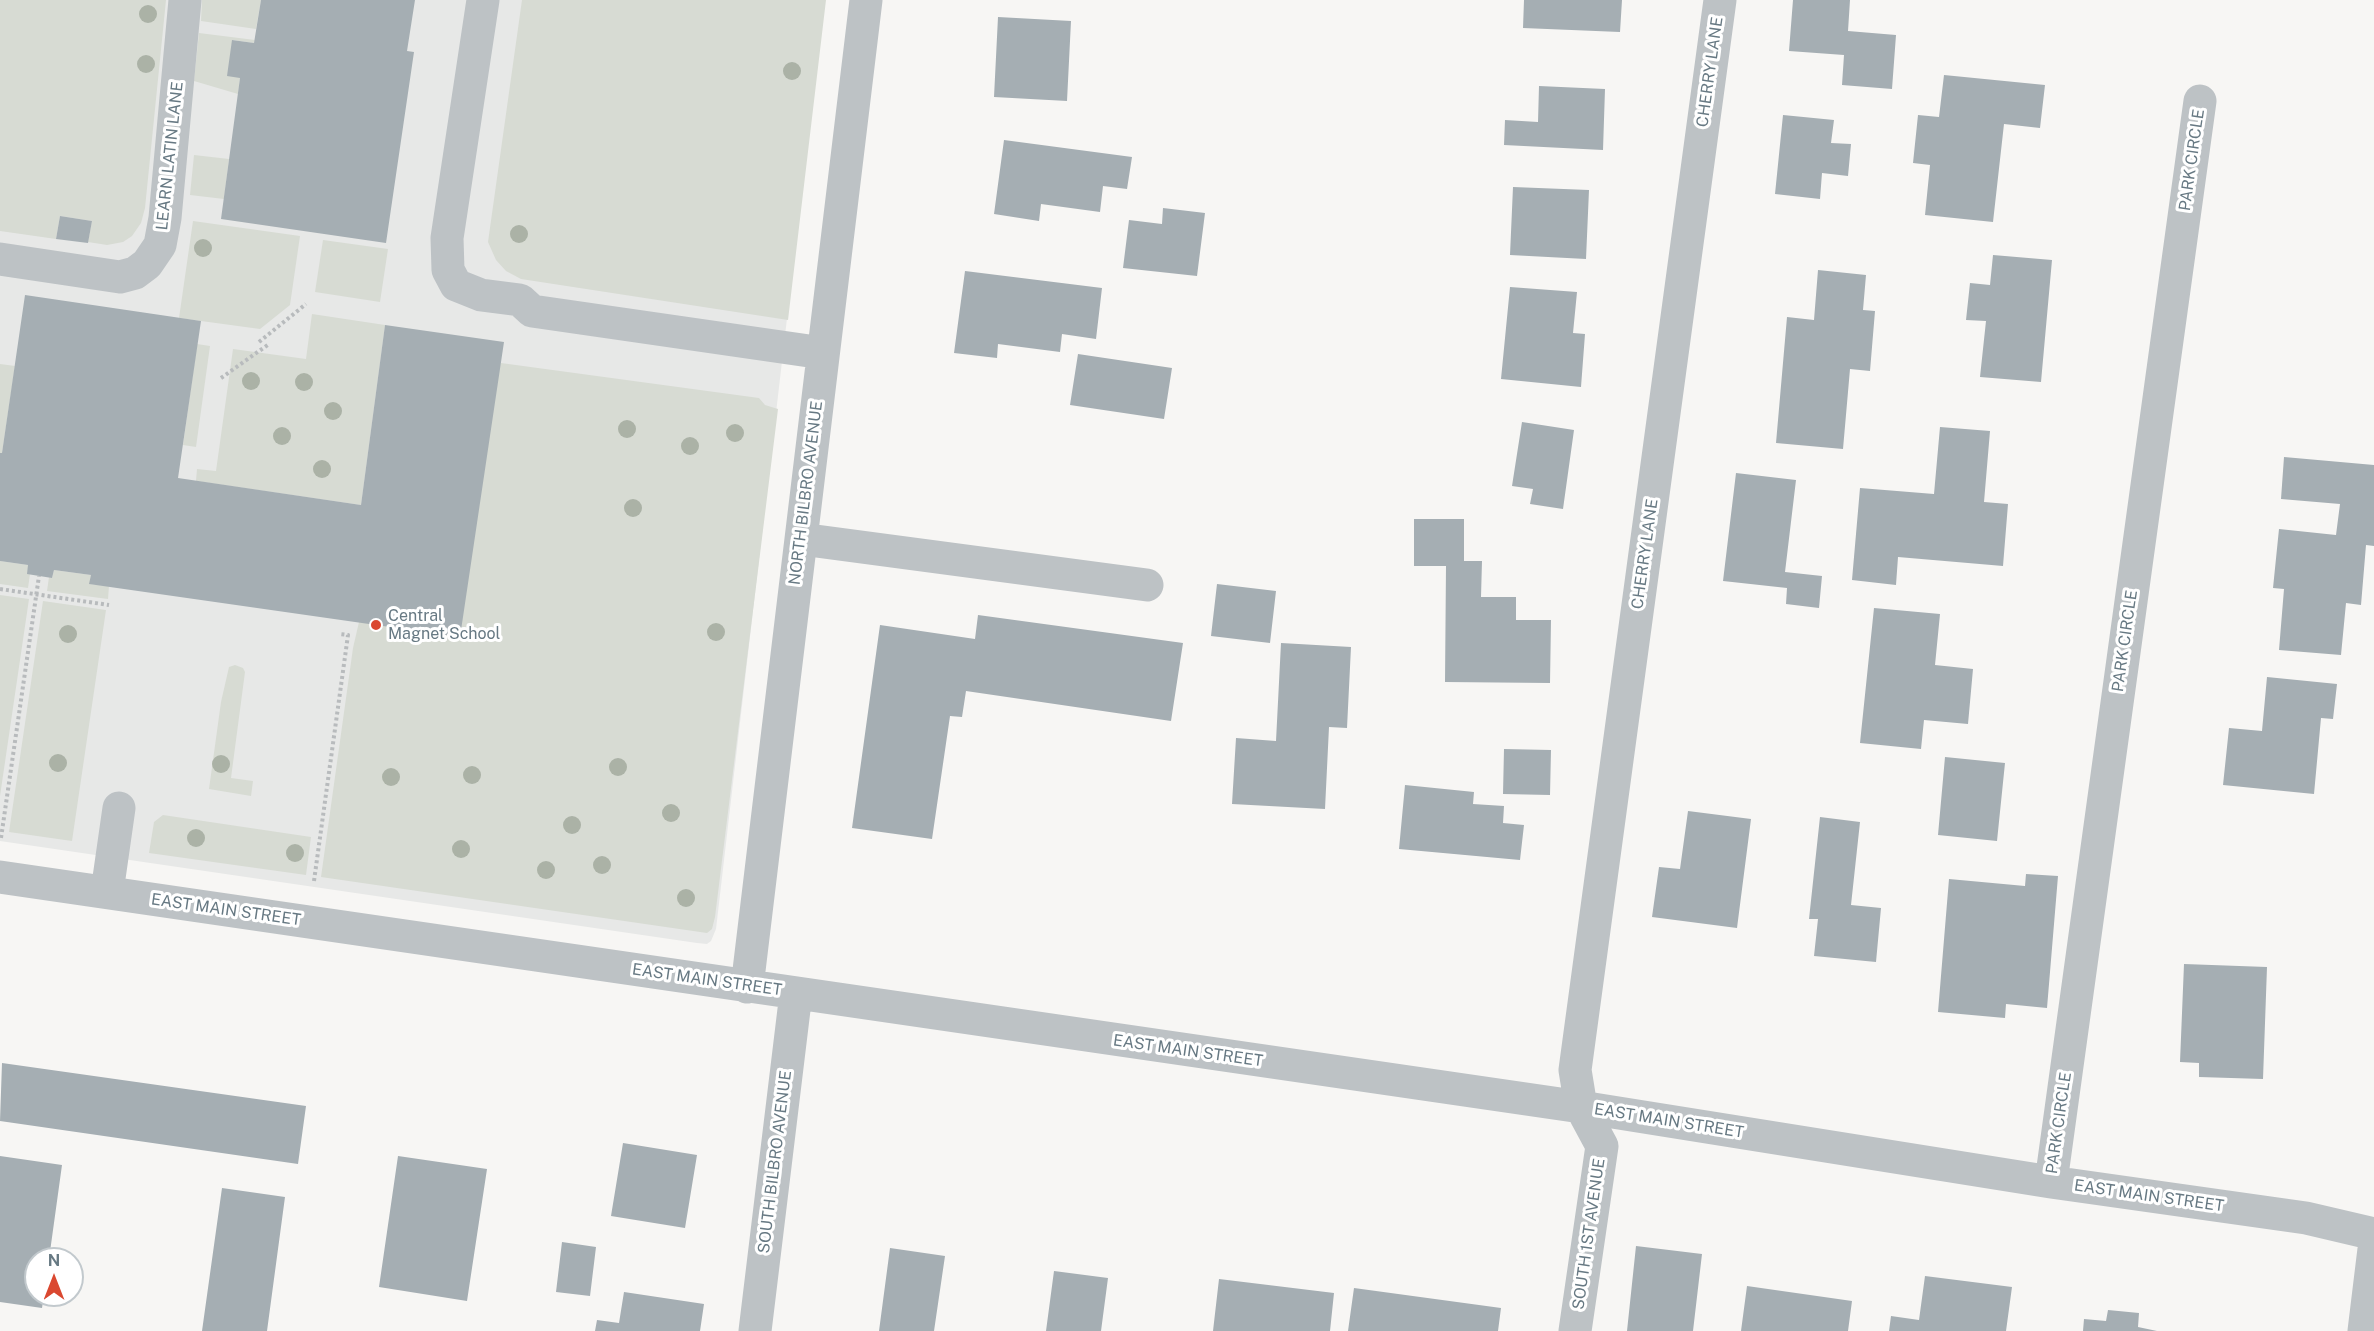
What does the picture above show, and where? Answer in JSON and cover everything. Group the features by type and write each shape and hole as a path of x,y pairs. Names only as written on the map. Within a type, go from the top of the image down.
{"street":[{"name":"LEARN LATIN LANE","path":"0,260 120,277 135,273 147,264 160,245 165,218 185,0"},
{"path":"483,0 447,238 448,270 456,285 481,295 520,300 532,311 823,353"},
{"name":"NORTH BILBRO AVENUE","path":"747,987 866,0"},
{"name":"CHERRY LANE","path":"1581,1107 1575,1070 1720,0"},
{"name":"PARK CIRCLE","path":"2051,1182 2200,101"},
{"path":"801,539 1147,585"},
{"path":"106,892 119,808"},
{"name":"EAST MAIN STREET","path":"0,877 1581,1107 2051,1182 2307,1218 2374,1234"},
{"name":"SOUTH BILBRO AVENUE","path":"755,1331 796,993"},
{"name":"SOUTH 1ST AVENUE","path":"1575,1331 1602,1146 1581,1107"},
{"path":"2364,1331 2374,1249"}],"path":[{"path":"260,342 306,304"},
{"path":"221,378 269,344"},
{"path":"1,838 39,576"},
{"path":"0,589 109,604"},
{"path":"314,880 348,635 340,634"}],"shaded area":[{"name":"Central Magnet School","path":"0,0 824,0 716,929 711,941 707,944 697,943 0,841"},
{"path":"0,0 166,0 145,208 141,223 132,236 123,242 107,245 88,242 92,221 60,216 56,239 0,231"},
{"path":"202,0 261,0 256,29 201,21"},
{"path":"522,0 826,0 788,320 521,279 506,271 496,260 488,242"},
{"path":"199,33 255,40 254,43 233,40 240,78 238,94 194,81"},
{"path":"194,155 229,159 224,199 190,195"},
{"path":"193,221 300,236 290,305 260,329 179,318"},
{"path":"323,240 388,249 380,302 315,292"},
{"path":"312,314 385,325 361,505 196,481 197,469 216,471 233,349 306,359"},
{"path":"197,344 210,346 196,447 183,445"},
{"path":"501,363 759,398 765,405 778,409 715,917 712,929 707,933 321,877 353,648 359,622"},
{"path":"0,364 15,366 2,453 0,453"},
{"path":"0,561 28,565 30,574 28,588 0,584"},
{"path":"54,570 91,575 90,584 109,586 108,599 47,591 49,577 52,578"},
{"path":"0,595 29,599 0,796"},
{"path":"43,601 106,610 72,841 9,832"},
{"path":"235,665 243,668 245,672 231,778 253,781 251,796 209,789 221,702 229,667"},
{"path":"163,815 311,837 306,875 149,853 154,822"}],"building":[{"path":"261,0 415,0 407,51 414,52 386,243 221,219 240,78 227,76 232,40 254,43"},
{"path":"1524,0 1622,0 1620,32 1523,28"},
{"path":"1793,0 1850,0 1848,31 1896,35 1892,89 1842,85 1844,55 1789,51"},
{"path":"998,17 1071,21 1067,101 994,97"},
{"path":"1944,75 2045,85 2040,128 2004,124 1993,222 1925,215 1930,165 1913,163 1918,115 1939,117"},
{"path":"1539,86 1605,89 1603,150 1504,145 1505,120 1538,122"},
{"path":"1783,115 1834,120 1831,143 1851,144 1848,176 1822,173 1820,199 1775,194"},
{"path":"1004,140 1132,157 1127,189 1103,186 1100,212 1041,204 1039,221 994,214"},
{"path":"1513,187 1589,190 1586,259 1510,255"},
{"path":"1163,208 1205,213 1197,276 1123,268 1129,220 1162,224"},
{"path":"60,216 92,221 88,243 56,239"},
{"path":"1993,255 2052,260 2041,382 1980,377 1986,321 1966,320 1970,283 1990,285"},
{"path":"1818,270 1866,275 1863,310 1875,311 1870,371 1850,369 1843,449 1776,443 1787,317 1814,320"},
{"path":"965,271 1102,288 1096,339 1062,334 1060,352 998,344 997,358 954,353"},
{"path":"1510,287 1577,292 1573,333 1585,334 1581,387 1501,379"},
{"path":"25,295 201,321 178,478 361,505 385,325 504,342 460,637 89,584 91,575 54,570 52,578 27,574 28,565 0,561 0,453 2,453"},
{"path":"1078,354 1172,368 1164,419 1070,405"},
{"path":"1522,422 1574,430 1563,509 1530,504 1533,489 1512,486"},
{"path":"1940,427 1990,431 1984,502 2008,504 2003,566 1898,557 1896,585 1852,580 1860,488 1934,494"},
{"path":"2284,457 2374,465 2374,546 2366,545 2361,605 2346,603 2341,655 2279,650 2284,589 2273,588 2279,529 2336,535 2340,504 2281,499"},
{"path":"1736,473 1796,480 1785,572 1822,576 1819,608 1786,604 1787,588 1723,581"},
{"path":"1414,519 1464,519 1464,561 1482,561 1481,597 1516,597 1516,620 1551,620 1550,683 1445,682 1446,566 1414,566"},
{"path":"1217,584 1276,591 1270,643 1211,636"},
{"path":"1874,608 1940,614 1935,665 1973,669 1968,724 1924,720 1921,749 1860,743"},
{"path":"978,615 1183,643 1171,721 966,691 962,717 950,716 932,839 852,828 880,625 975,639"},
{"path":"1281,643 1351,647 1347,728 1329,727 1325,809 1232,804 1236,738 1276,741"},
{"path":"2267,677 2337,684 2333,719 2321,718 2314,794 2223,785 2229,728 2262,731"},
{"path":"1504,749 1551,750 1550,795 1503,794"},
{"path":"1945,757 2005,763 1997,841 1938,835"},
{"path":"1405,785 1474,792 1473,804 1504,806 1503,823 1524,825 1520,860 1399,849"},
{"path":"1688,811 1751,819 1737,928 1652,917 1659,867 1680,869"},
{"path":"1820,817 1860,822 1851,905 1881,908 1876,962 1814,956 1818,919 1809,919"},
{"path":"2026,874 2058,876 2047,1008 2006,1004 2005,1018 1938,1012 1949,879 2025,886"},
{"path":"2184,964 2267,967 2263,1079 2199,1077 2199,1063 2180,1062"},
{"path":"2,1063 306,1106 298,1164 0,1121"},
{"path":"623,1143 697,1155 685,1228 611,1216"},
{"path":"0,1156 62,1165 51,1247 24,1247 24,1305 0,1302"},
{"path":"398,1156 487,1169 467,1301 379,1287"},
{"path":"222,1188 285,1197 267,1331 202,1331"},
{"path":"562,1242 596,1247 590,1296 556,1292"},
{"path":"1636,1246 1702,1254 1693,1331 1627,1331"},
{"path":"890,1248 945,1256 934,1331 879,1331"},
{"path":"1054,1271 1108,1278 1101,1331 1046,1331"},
{"path":"1925,1276 2012,1287 2006,1331 1889,1331 1891,1316 1919,1320"},
{"path":"1219,1279 1334,1293 1330,1331 1213,1331"},
{"path":"1747,1286 1852,1301 1848,1331 1741,1331"},
{"path":"1354,1288 1501,1308 1498,1331 1348,1331"},
{"path":"624,1292 704,1304 700,1331 595,1331 597,1320 619,1323"},
{"path":"2108,1310 2139,1313 2138,1327 2157,1331 2083,1331 2084,1319 2106,1321"}],"place":[{"name":"Central Magnet School","path":"376,625"}]}
